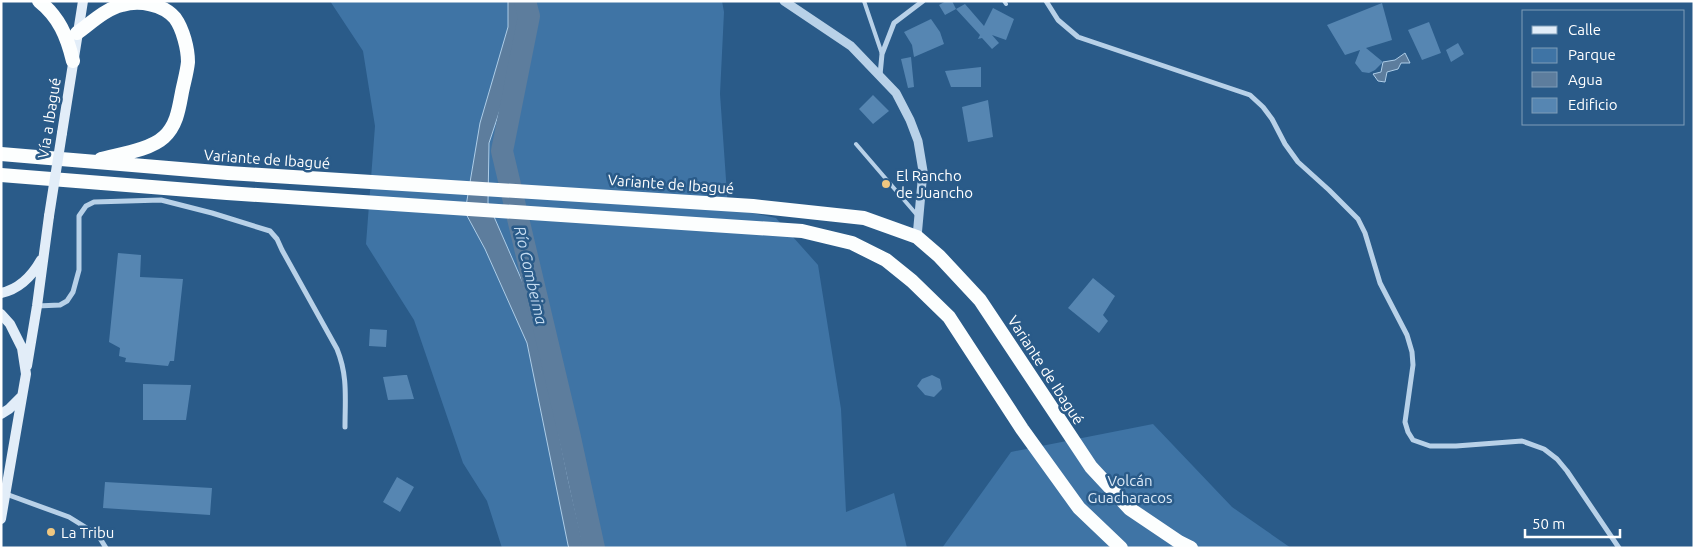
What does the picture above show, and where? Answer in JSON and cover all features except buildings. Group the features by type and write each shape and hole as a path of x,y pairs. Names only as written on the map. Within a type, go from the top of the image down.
{"highway":[{"path":"39,1 54,15 64,30 73,60"},
{"path":"77,33 98,17 121,5 131,3 150,4 174,18 185,41 188,61 176,119 164,137 154,145 91,162"},
{"name":"Variante de Ibagué","path":"2,154 228,173 753,206 864,218 918,237 939,256 980,300 1091,467 1130,510 1191,548"},
{"path":"1,175 227,193 802,231 852,243 886,260 912,281 950,317 1022,429 1079,508 1121,548"}],"main road":[{"name":"Vía a Ibagué","path":"1,293 12,291 30,278 41,261 83,1"},
{"name":"Vía a Ibagué","path":"21,397 38,306 45,240"},
{"path":"1,314 10,324 22,348 26,374"},
{"path":"1,414 21,397"},
{"path":"1,519 21,397"}],"street":[{"path":"784,1 852,46 896,94 910,120 918,141 923,171 918,217 918,237"},
{"path":"880,75 882,54 894,23 923,1"},
{"path":"1046,1 1058,20 1078,37 1250,95 1263,107 1272,118 1285,144 1298,162 1330,190 1358,219 1365,233 1380,283 1408,335 1412,352 1413,365 1405,422 1413,440 1430,446 1522,441 1544,449 1557,459 1567,472 1619,548"},
{"path":"38,306 60,305 67,301 73,292 79,270 79,216 86,206 94,202 161,200 270,231 277,239 344,365 345,427"},
{"path":"3,501 69,517 98,535 106,548"}],"lane":[{"path":"864,1 882,54"},
{"path":"856,144 918,217"}],"green space":[{"path":"330,1 722,1 724,12 720,94 728,208 776,218 818,265 841,409 846,512 894,493 907,548 502,548 487,501 463,463 414,320 366,244 375,126 363,51"},
{"name":"Volcán Guacharacos","path":"1153,424 1232,507 1291,548 942,548 1011,452"}],"water":[{"path":"508,1 536,1 489,143 488,203 523,283 548,379 584,548 569,548 568,545 527,343 485,249 465,212 480,123 508,27"},
{"path":"1405,53 1410,63 1401,63 1398,69 1387,72 1385,82 1378,81 1373,74 1381,72 1383,62 1395,60"}],"waterway":[{"name":"Río Combeima","path":"525,1 529,16 502,151 569,433 594,548"}],"place":[{"name":"El Rancho de Juancho","path":"886,184"},
{"name":"La Tribu","path":"51,532"}]}
